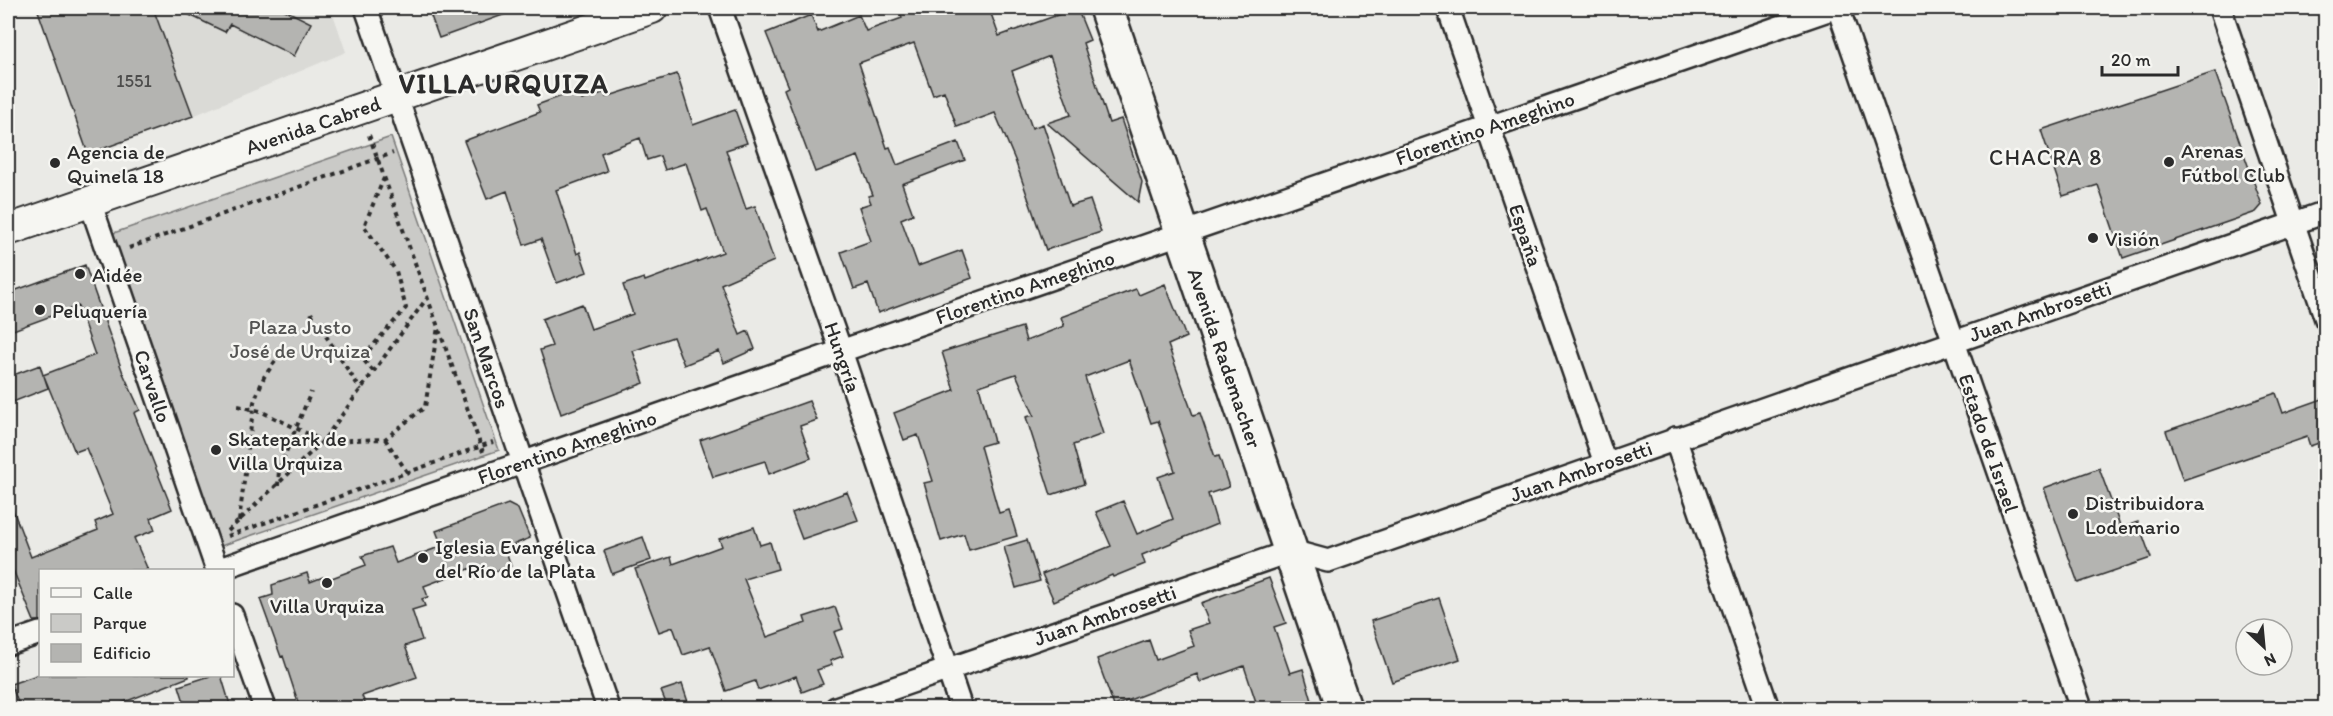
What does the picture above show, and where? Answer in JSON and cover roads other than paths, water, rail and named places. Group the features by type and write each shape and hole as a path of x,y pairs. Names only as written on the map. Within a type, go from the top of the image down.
{"main road":[{"name":"Avenida Cabred","path":"8,230 652,8"},
{"name":"Avenida Rademacher","path":"1106,8 1344,708"}],"street":[{"name":"San Marcos","path":"366,8 608,708"},
{"name":"Hungría","path":"720,8 842,351 961,708"},
{"name":"España","path":"1448,8 1605,463"},
{"name":"Florentino Ameghino","path":"220,569 1182,232 1837,8"},
{"name":"Estado de Israel","path":"1837,8 2081,708"},
{"path":"2220,8 2325,320"},
{"name":"Carvallo","path":"90,202 217,569"},
{"name":"Juan Ambrosetti","path":"836,708 1291,551 1328,561 2325,212"},
{"path":"1675,438 1768,708"},
{"path":"234,621 265,708"},
{"path":"8,644 39,633"}],"place":[{"name":"Arenas Fútbol Club","path":"2169,162"},
{"name":"Agencia de Quinela 18","path":"55,163"},
{"name":"Visión","path":"2093,238"},
{"name":"Aidée","path":"80,274"},
{"name":"Peluquería","path":"40,310"},
{"name":"Skatepark de Villa Urquiza","path":"216,450"},
{"name":"Distribuidora Lodemario","path":"2073,514"},
{"name":"Iglesia Evangélica del Río de la Plata","path":"423,558"},
{"name":"Villa Urquiza","path":"327,583"}],"district":[{"name":"VILLA URQUIZA","path":"504,83"},
{"name":"CHACRA 8","path":"2046,157"}],"park label":[{"name":"Plaza Justo José de Urquiza","path":"300,338"}]}
